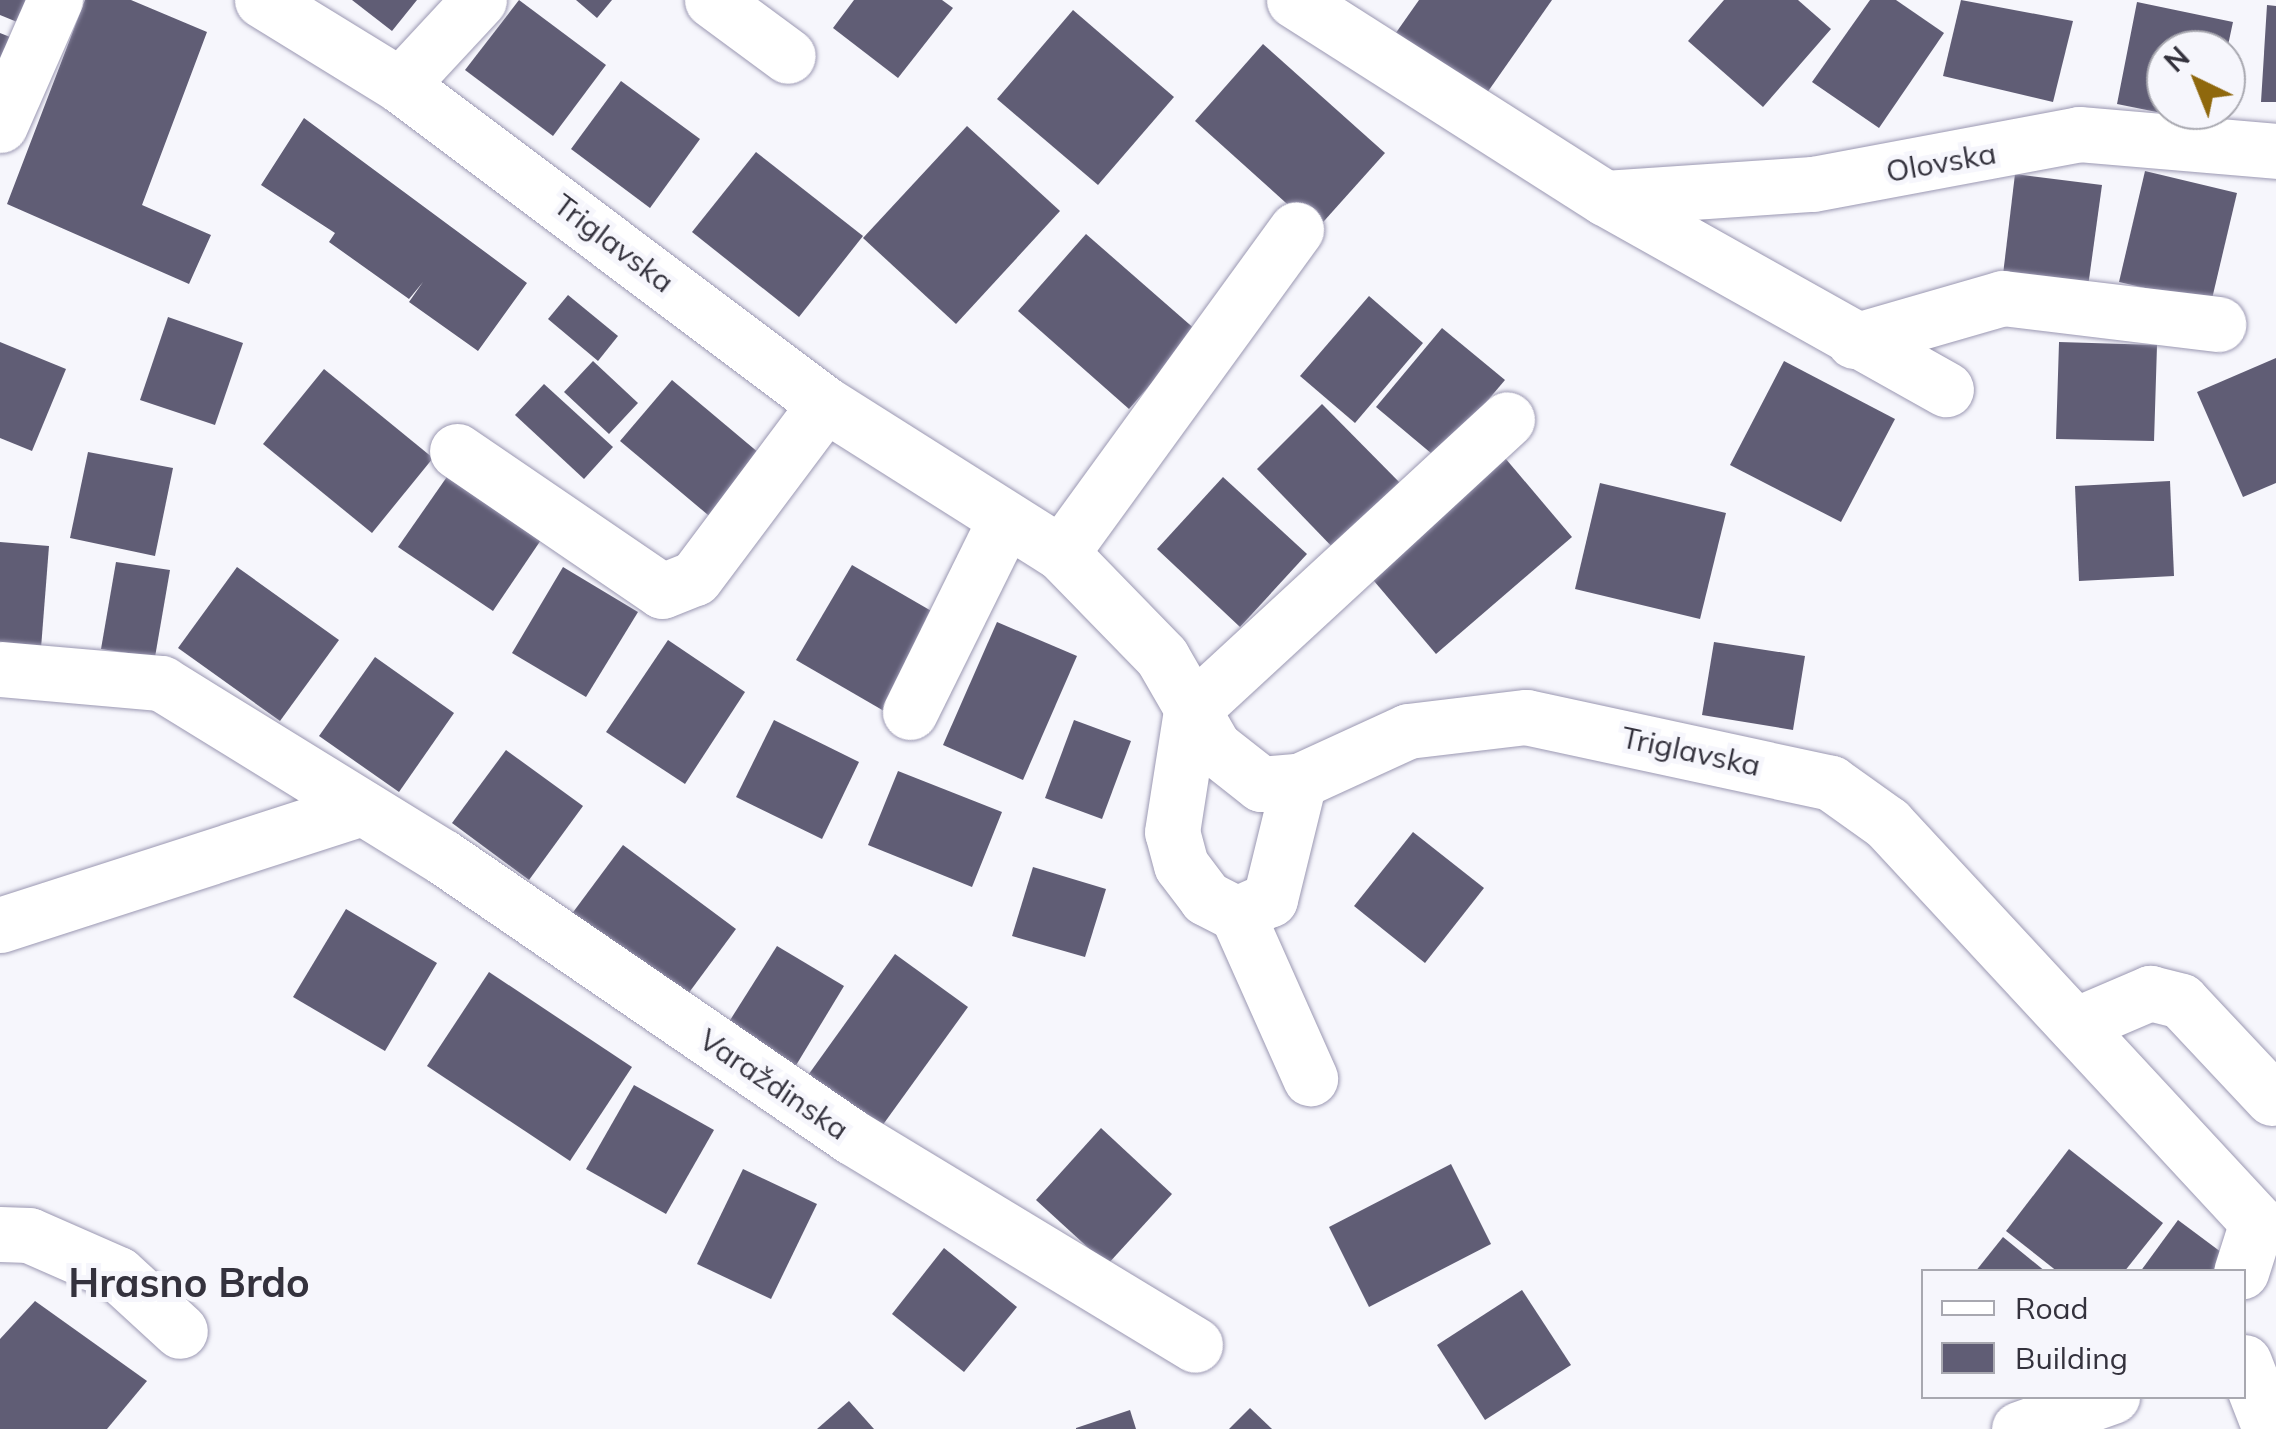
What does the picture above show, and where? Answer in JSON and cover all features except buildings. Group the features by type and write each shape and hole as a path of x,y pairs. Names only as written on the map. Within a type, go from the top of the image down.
{"street":[{"path":"0,124 55,0"},
{"name":"Triglavska","path":"262,0 400,84 825,404 1061,553 1134,622 1191,712 1236,770 1261,784 1299,781 1377,738 1526,716 1831,783 1887,824 2075,1025 2258,1241"},
{"path":"400,84 478,0"},
{"path":"712,0 788,56"},
{"path":"1294,0 1605,198 1946,389"},
{"name":"Olovska","path":"1605,198 1812,184 2079,134 2276,151"},
{"path":"1061,553 1296,229"},
{"path":"1854,340 2003,298 2218,324"},
{"path":"457,451 662,591 694,578 825,404"},
{"path":"1310,1078 1237,914 1192,886 1172,832 1191,712 1507,419"},
{"path":"910,712 1005,520"},
{"name":"Varaždinska","path":"0,668 161,683 363,808 852,1137 1195,1344"},
{"path":"1237,914 1257,912 1280,882 1299,781"},
{"path":"0,925 363,808"},
{"path":"2075,1025 2150,993 2181,1001 2272,1098"},
{"path":"0,1234 29,1236 118,1274 180,1330"},
{"path":"2246,1367 2270,1429"},
{"path":"2019,1429 2104,1399"}],"district":[{"name":"Hrasno Brdo","path":"189,1282"}]}
